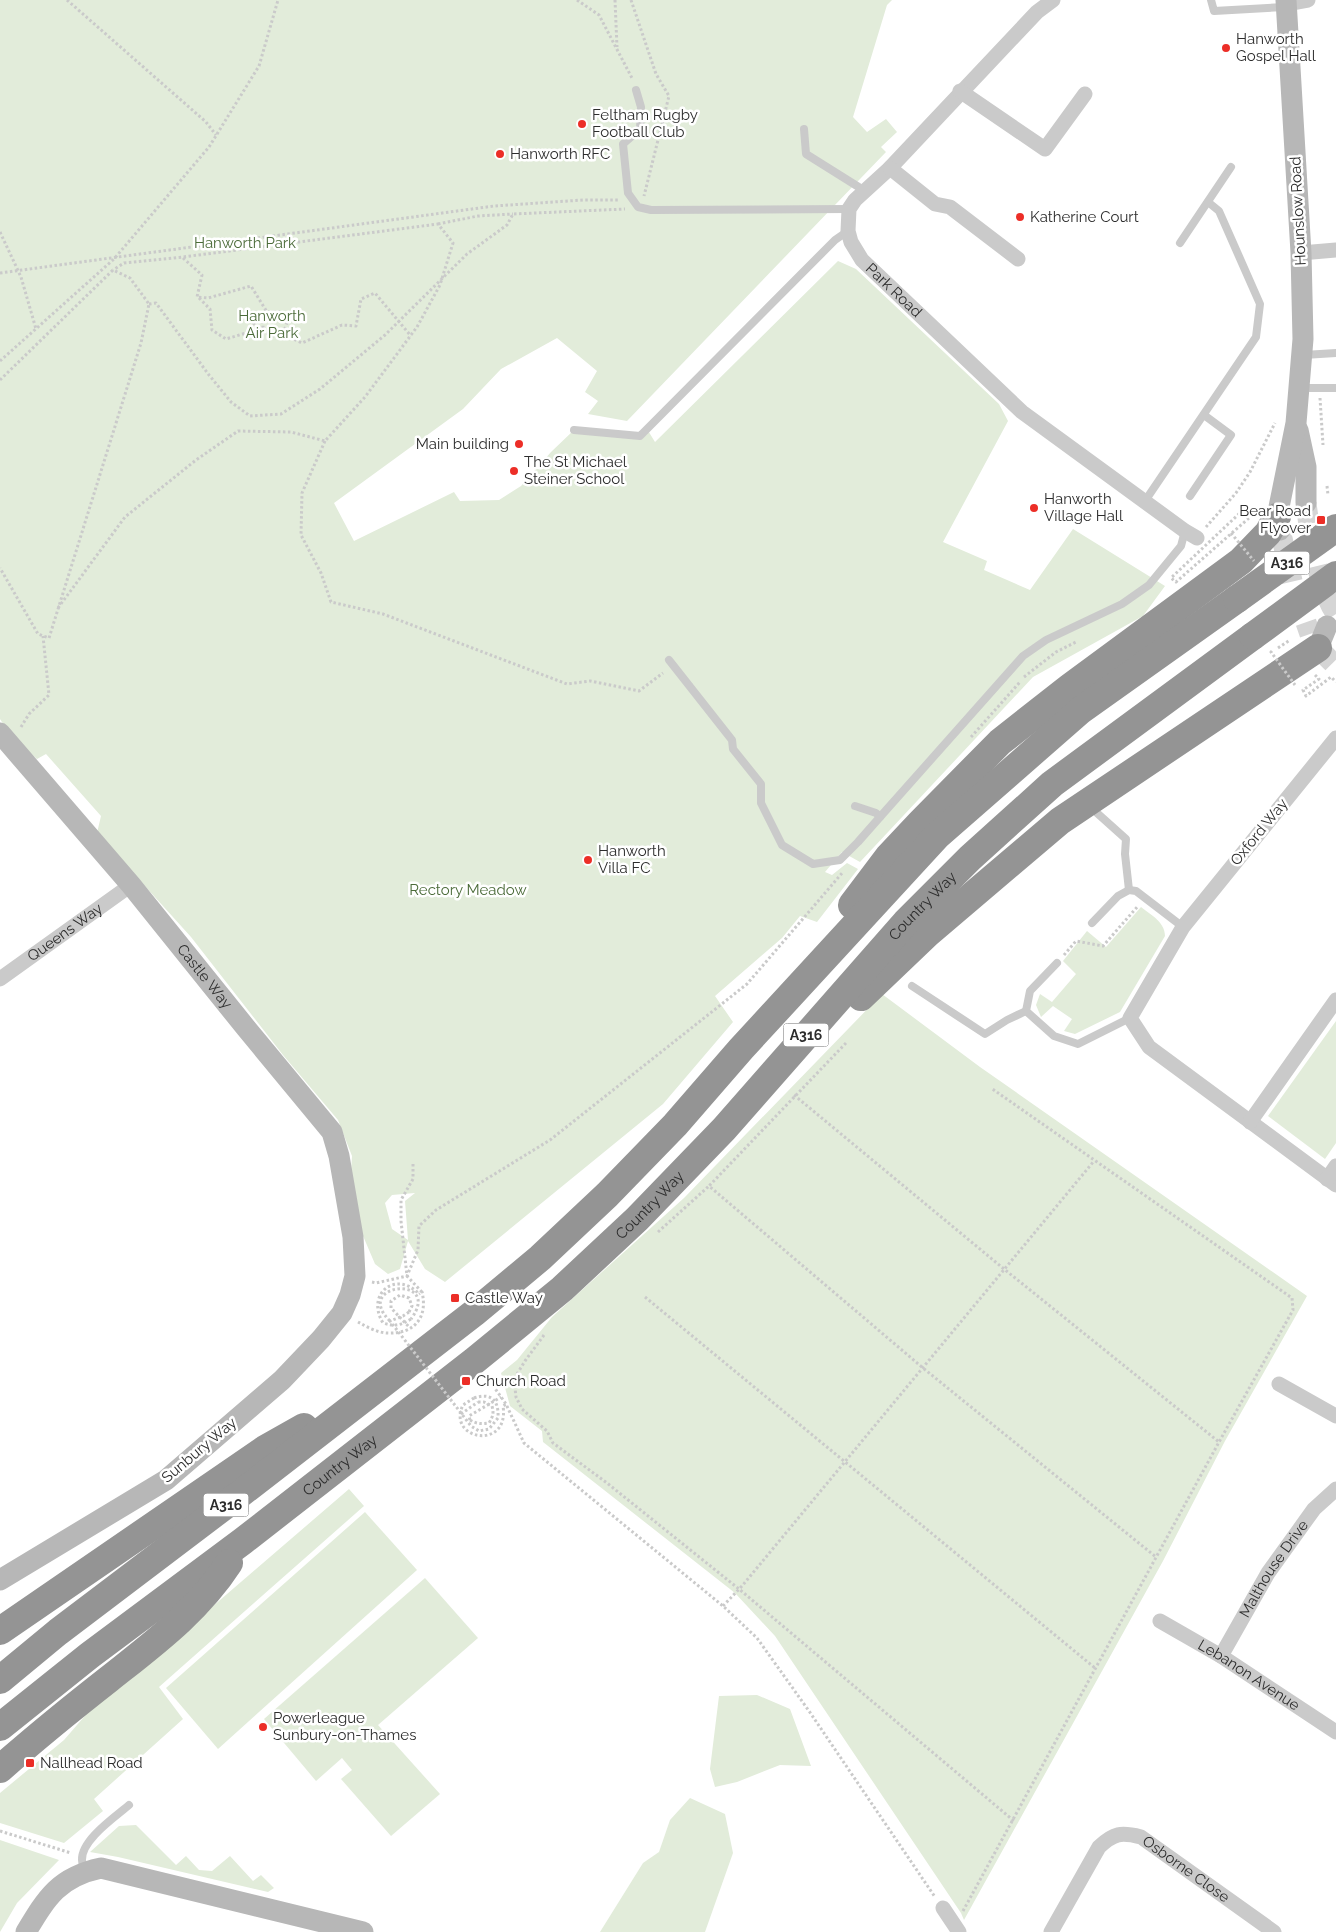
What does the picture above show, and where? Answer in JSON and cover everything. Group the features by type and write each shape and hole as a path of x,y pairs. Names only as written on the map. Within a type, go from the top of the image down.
{"highway":[{"path":"741,1049 889,856 920,822 1000,742 1070,687 1241,561 1278,523"},
{"name":"A316","path":"0,1680 58,1632 474,1313 540,1258 607,1195 675,1125 741,1049 937,836 1081,710 1336,528"},
{"name":"Country Way","path":"0,1727 90,1655 243,1541 474,1361 562,1289 637,1219 724,1129 906,922 970,858 1052,784 1336,576"},
{"path":"724,1129 927,934 1060,820 1311,637"},
{"path":"0,1631 265,1449 392,1377"},
{"path":"0,1769 46,1729 168,1633 189,1613 222,1574 243,1541"}],"street":[{"path":"849,209 855,200 890,168 960,91 1037,12 1053,0"},
{"path":"1286,3 1308,0"},
{"name":"Hounslow Road","path":"1278,523 1287,421 1310,388 1302,355 1301,253 1286,3"},
{"path":"960,91 1045,149 1085,94"},
{"path":"890,168 935,204 950,207 1018,259"},
{"name":"Park Road","path":"849,209 848,231 862,260 1022,412 1195,539"},
{"path":"1301,253 1336,250"},
{"name":"Hounslow Road","path":"1287,421 1306,467 1306,504"},
{"name":"Oxford Way","path":"1130,1018 1183,927 1336,738"},
{"name":"Castle Way","path":"5,739 131,885 332,1132 339,1156 353,1237 355,1276"},
{"name":"Queens Way","path":"0,979 131,885"},
{"path":"1250,1122 1336,1000"},
{"path":"1130,1018 1148,1047 1332,1182 1336,1166"},
{"name":"Sunbury Way","path":"0,1580 166,1480 282,1380 321,1339 342,1313 350,1295 355,1276"},
{"path":"1279,1384 1336,1416"},
{"name":"Malthouse Drive","path":"1221,1656 1268,1573 1314,1509 1336,1489"},
{"name":"Lebanon Avenue","path":"1160,1621 1221,1656 1336,1732"},
{"name":"Osborne Close","path":"1051,1932 1100,1847 1107,1840 1118,1834 1128,1834 1141,1837 1274,1932"},
{"path":"26,1932 43,1904 83,1866 120,1872 363,1932"},
{"path":"942,1908 956,1928"}],"lane":[{"path":"1211,0 1214,11 1286,3"},
{"path":"636,90 641,107 640,129 623,144 628,193 638,207 651,210 849,209"},
{"path":"804,129 806,154 865,191"},
{"path":"1180,243 1232,167"},
{"path":"1145,501 1256,337 1260,304 1219,211 1208,202"},
{"path":"574,430 640,436 835,240 848,231"},
{"path":"1302,355 1336,353"},
{"path":"1310,388 1336,388"},
{"path":"1190,496 1231,436 1204,415"},
{"path":"672,663 732,740 733,749 761,784 761,803 782,845 813,864 840,860 1023,656 1046,640 1122,604 1149,584 1181,546 1195,539"},
{"path":"855,806 880,816"},
{"path":"1097,814 1126,839 1125,854 1129,890"},
{"path":"1092,923 1118,896 1129,890 1136,891 1183,927"},
{"path":"1026,1011 1030,991 1057,963"},
{"path":"912,986 985,1034 1026,1011"},
{"path":"1026,1011 1054,1036 1078,1044 1130,1018"},
{"path":"83,1866 85,1849 93,1836 129,1805"}],"path":[{"path":"67,0 206,122 216,135"},
{"path":"0,361 114,259 209,147 258,66 278,0"},
{"path":"578,0 599,15 617,48 636,90"},
{"path":"615,0 617,48"},
{"path":"0,273 494,206 583,200"},
{"path":"0,380 119,265 438,224 478,216 622,210 638,207"},
{"path":"149,304 156,303 231,402 250,416 281,414 312,394 385,335 466,254 507,225 513,214"},
{"path":"438,224 453,243 436,294 411,336 365,397 325,441 302,493 301,535 321,573 331,602 383,614 567,684 590,681 639,691 672,663"},
{"path":"0,232 18,271 36,329"},
{"path":"183,258 202,275 198,297 210,310 212,330 226,339 246,333 256,322 263,318"},
{"path":"114,259 119,265"},
{"path":"0,568 38,634 49,638 141,343 149,304 130,278 113,270"},
{"path":"199,297 208,298 251,286 266,312"},
{"path":"266,312 263,318 263,332 273,336 283,334 302,343 342,326 356,326 362,299 375,293 411,336"},
{"path":"266,312 281,312 287,323 283,334"},
{"path":"1310,388 1323,448"},
{"path":"1226,525 1242,511 1249,518 1176,582 1171,578 1195,539 1236,493 1287,421"},
{"path":"58,608 125,517 196,460 238,431 291,432 325,441"},
{"path":"1327,486 1328,495"},
{"path":"1231,533 1254,562 1262,556"},
{"path":"5,739 49,695 43,636"},
{"path":"1295,685 1271,652 1311,637"},
{"path":"970,737 1025,675 1056,652 1083,638"},
{"path":"1318,679 1303,690 1306,696 1331,677 1336,682"},
{"path":"407,1276 418,1250 419,1226 436,1210 550,1140 747,984 846,869"},
{"path":"1057,963 1076,941 1103,946 1145,898"},
{"path":"652,1238 709,1186 794,1095 846,1043"},
{"path":"956,1928 1095,1668 1293,1310 1292,1298 991,1088"},
{"path":"794,1095 1004,1269 1219,1442"},
{"path":"724,1606 1094,1161"},
{"path":"342,1313 370,1329 387,1333 400,1332 410,1328 419,1321 424,1313 425,1303 407,1276 401,1221 401,1200 414,1178 413,1164"},
{"path":"709,1186 923,1368 1156,1557"},
{"path":"355,1276 376,1283 407,1276"},
{"path":"420,1293 408,1285 398,1284 388,1287 380,1295 377,1303 377,1311 383,1323 391,1326 400,1326 411,1319 416,1312 418,1303 414,1294 408,1289 400,1288 390,1291 384,1296 382,1308 385,1316 390,1321 461,1414 471,1426 480,1431 489,1429 498,1418 499,1407 488,1396 481,1396 463,1405 460,1411 460,1418 464,1428 471,1434 483,1437 493,1434 502,1424 505,1416 504,1405"},
{"path":"390,1321 403,1316 409,1312 411,1302 408,1298 400,1295 391,1301 391,1308 410,1328"},
{"path":"645,1296 1095,1668"},
{"path":"548,1332 525,1361 514,1380 516,1397 522,1409 547,1431 553,1444 607,1483 739,1589 1014,1821"},
{"path":"474,1361 501,1397 524,1443 724,1606 757,1638 809,1711 942,1908"},
{"path":"461,1414 478,1402 484,1402 492,1406 494,1414 489,1423 477,1424 470,1420 469,1416 501,1397"},
{"path":"0,1831 68,1850 83,1866"}],"green space":[{"path":"0,0 892,0 887,5 853,117 867,132 886,119 897,132 881,147 886,152 627,421 588,414 598,401 585,392 597,371 557,338 501,369 463,409 334,503 354,541 454,492 460,501 499,500 521,486 551,452 574,430 639,436 647,429 655,442 838,261 856,269 999,404 1008,421 943,542 987,561 984,570 1030,590 1073,529 1165,586 1143,616 1033,677 860,862 842,852 825,872 832,875 847,863 858,869 817,922 800,916 782,938 715,996 733,1022 663,1104 445,1282 425,1269 408,1241 400,1269 388,1274 375,1264 349,1203 352,1156 338,1120 283,1055 191,937 97,833 101,816 46,754 37,759 11,736 0,719","holes":["415,1193 405,1201 408,1240 392,1229 385,1203 392,1195"]},
{"path":"1141,907 1160,923 1165,936 1120,1012 1075,1034 1064,1031 1072,1019 1053,1006 1041,1017 1036,1005 1040,994 1052,1002 1076,974 1063,961 1087,931 1106,947"},
{"path":"882,994 980,1067 1307,1296 1225,1441 1163,1561 964,1920 775,1636 735,1593 543,1442 542,1431 510,1406 501,1373 517,1360 552,1317 684,1198"},
{"path":"1336,1021 1336,1143 1325,1159 1268,1116"},
{"path":"349,1489 364,1506 159,1687 183,1719 94,1799 103,1811 64,1843 0,1823 0,1793 64,1740 103,1695 176,1638"},
{"path":"365,1512 417,1570 218,1749 166,1688"},
{"path":"425,1578 478,1638 378,1725 440,1794 391,1836 341,1779 352,1770 342,1758 316,1781 264,1719"},
{"path":"757,1695 790,1709 811,1766 780,1765 737,1782 715,1787 710,1769 719,1696"},
{"path":"690,1798 725,1814 733,1853 705,1932 600,1932 643,1863 659,1852 670,1820"},
{"path":"136,1825 176,1865 186,1856 199,1870 212,1871 230,1856 253,1881 261,1875 274,1888 268,1892 90,1852 119,1826"},
{"path":"0,1840 59,1860 17,1903 0,1932"}],"tunnel":[{"path":"1306,503 1313,545 1324,590 1336,614"},
{"path":"1280,530 1293,585 1310,634"},
{"path":"1318,648 1336,666"}],"place":[{"name":"Hanworth Gospel Hall","path":"1226,48"},
{"name":"Feltham Rugby Football Club","path":"582,124"},
{"name":"Hanworth RFC","path":"500,154"},
{"name":"Katherine Court","path":"1020,217"},
{"name":"Main building","path":"519,444"},
{"name":"The St Michael Steiner School","path":"514,471"},
{"name":"Hanworth Village Hall","path":"1034,508"},
{"name":"Bear Road Flyover","path":"1321,520"},
{"name":"Hanworth Villa FC","path":"588,860"},
{"name":"Castle Way","path":"455,1298"},
{"name":"Church Road","path":"466,1381"},
{"name":"Powerleague Sunbury-on-Thames","path":"263,1727"},
{"name":"Nallhead Road","path":"30,1763"}],"park label":[{"name":"Hanworth Park","path":"245,243"},
{"name":"Hanworth Air Park","path":"272,324"},
{"name":"Rectory Meadow","path":"468,890"}]}
